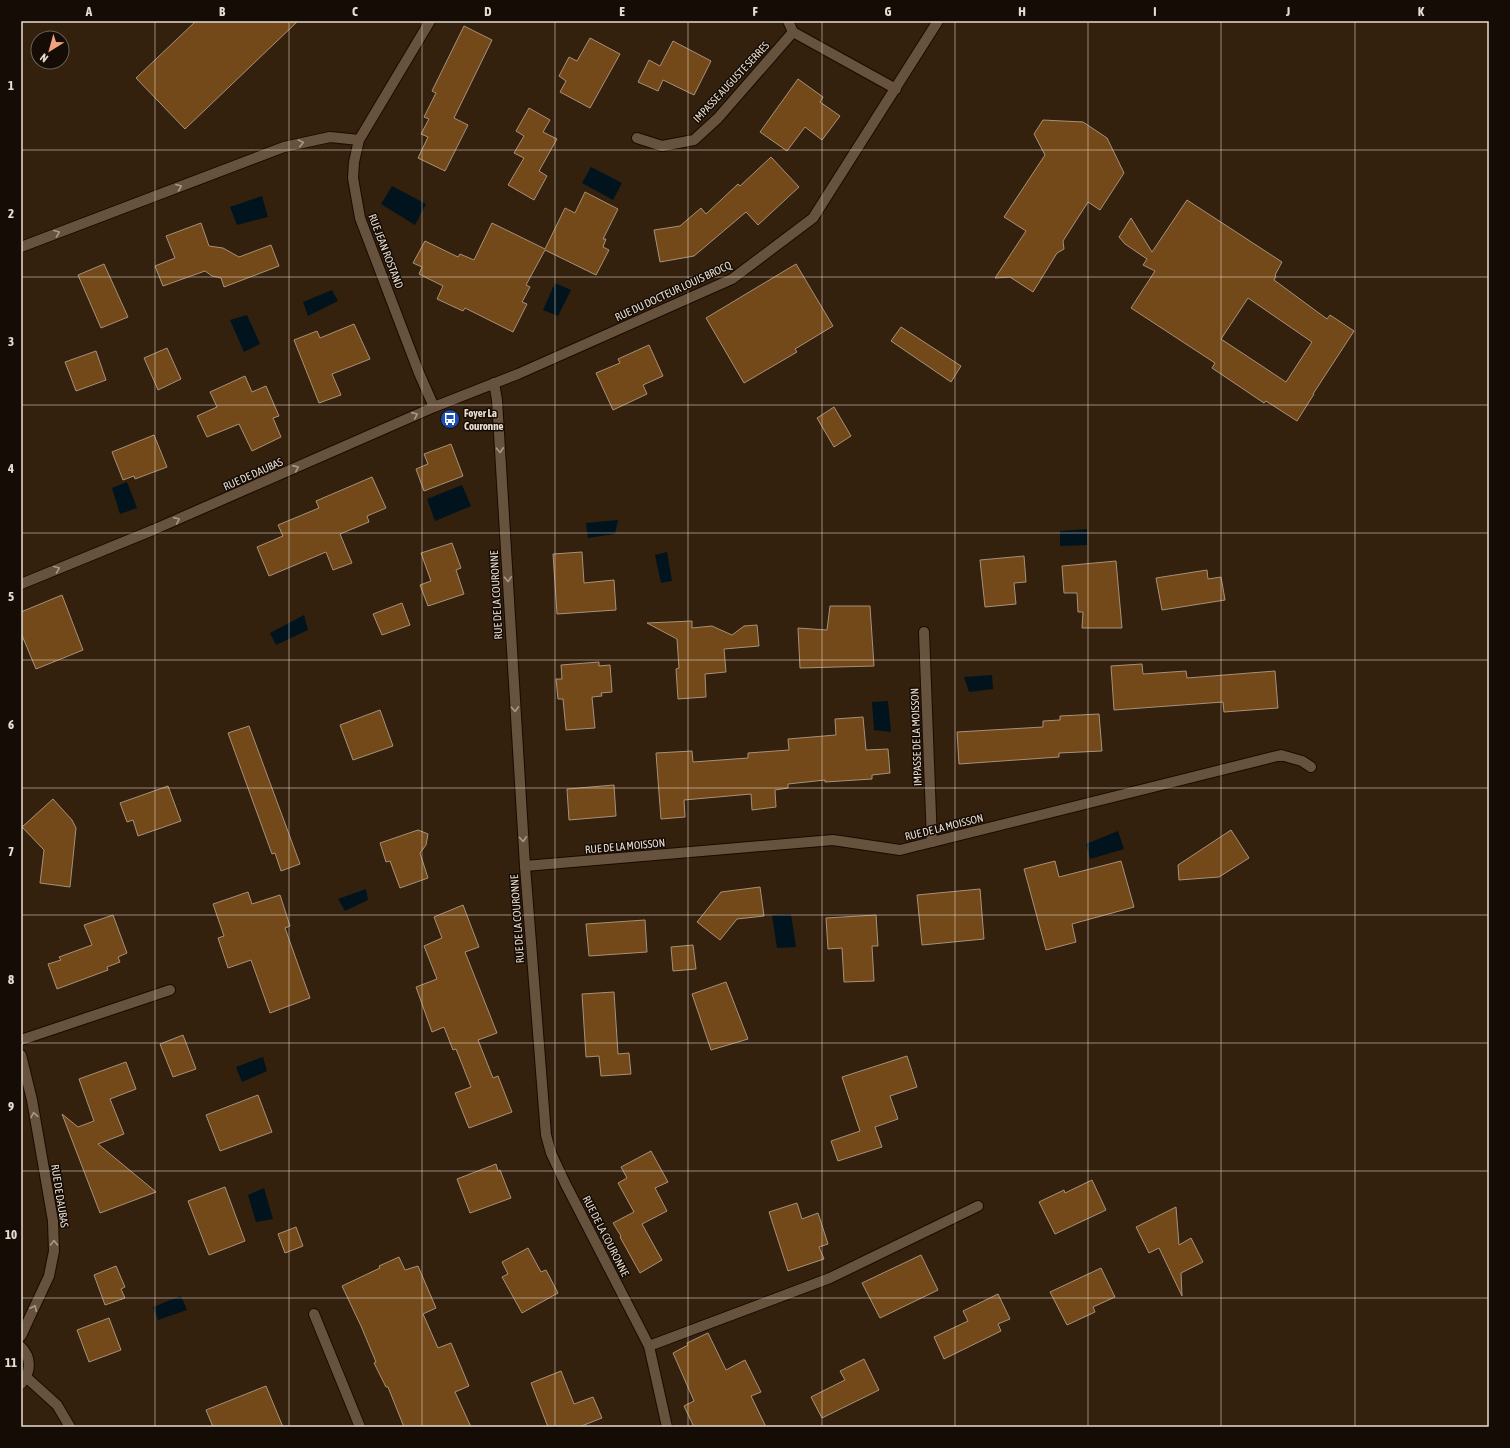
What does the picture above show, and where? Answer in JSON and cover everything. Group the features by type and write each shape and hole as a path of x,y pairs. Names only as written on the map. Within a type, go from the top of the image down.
{"street":[{"path":"788,21 793,32 896,89"},
{"name":"RUE DU DOCTEUR LOUIS BROCQ","path":"494,383 518,374 732,279 812,218 896,89 938,21"},
{"name":"RUE JEAN ROSTAND","path":"428,22 359,140 354,162 353,178 360,218 434,407"},
{"name":"IMPASSE AUGUSTE SERRES","path":"637,138 662,146 694,140 718,118 793,32"},
{"path":"21,247 284,147 330,137 359,140"},
{"name":"RUE DE DAUBAS","path":"21,584 153,530 434,407 494,383"},
{"name":"RUE DE LA COURONNE","path":"494,383 497,400 525,866 546,1135 551,1153 565,1183 649,1346 667,1427"},
{"name":"IMPASSE DE LA MOISSON","path":"924,632 932,842"},
{"name":"RUE DE LA MOISSON","path":"525,866 833,840 900,850 1282,755 1302,761 1311,767"},
{"path":"21,1040 170,990"},
{"name":"RUE DE DAUBAS","path":"21,1055 32,1100 53,1222 54,1251 49,1276 21,1336"},
{"path":"649,1346 830,1278 978,1206"},
{"path":"314,1314 360,1427"},
{"path":"21,1347 29,1358 30,1364 24,1380 57,1405 70,1427"}],"water":[{"path":"591,167 622,183 613,200 582,183"},
{"path":"392,186 426,204 415,225 381,204"},
{"path":"262,196 268,217 237,225 230,207"},
{"path":"555,283 571,290 558,316 543,310"},
{"path":"332,290 338,301 308,316 303,302"},
{"path":"247,315 260,344 244,352 230,320"},
{"path":"127,482 137,508 120,514 112,488"},
{"path":"462,485 471,506 435,521 427,499"},
{"path":"618,520 615,534 588,538 586,523"},
{"path":"1087,529 1087,545 1060,546 1060,531"},
{"path":"667,552 672,581 661,583 655,555"},
{"path":"304,615 308,630 276,645 270,633"},
{"path":"992,675 993,689 969,692 964,677"},
{"path":"888,701 891,732 874,730 872,702"},
{"path":"1118,831 1124,849 1090,859 1086,844"},
{"path":"366,889 368,900 345,911 338,899"},
{"path":"791,914 796,947 777,948 772,915"},
{"path":"263,1057 267,1071 242,1082 236,1067"},
{"path":"264,1188 273,1219 256,1222 248,1195"},
{"path":"181,1296 187,1310 158,1320 153,1307"}],"building":[{"path":"196,21 298,21 185,129 136,78"},
{"path":"464,26 492,40 454,118 468,125 445,171 418,158 428,137 421,134 429,119 424,117 436,93 432,91"},
{"path":"590,38 620,54 590,108 560,92 566,81 559,76 569,57 577,61"},
{"path":"673,41 711,61 694,95 663,80 658,91 638,82 649,60 660,66"},
{"path":"798,79 823,97 820,102 840,116 822,140 805,127 787,151 760,132"},
{"path":"529,108 550,120 543,132 557,139 539,171 547,176 534,200 508,185 524,158 514,153 524,136 516,131"},
{"path":"1043,120 1083,122 1107,138 1124,173 1100,210 1088,202 1063,241 1064,249 1057,253 1033,292 1010,277 995,278 1026,231 1004,217 1045,155 1034,134"},
{"path":"771,157 799,187 758,225 746,212 694,256 660,262 654,230 680,226 701,208 706,214 738,184 740,186"},
{"path":"585,192 618,209 603,239 606,239 603,247 609,250 596,275 545,250 526,285 530,287 522,302 527,304 513,332 465,308 463,311 437,299 443,286 419,274 422,267 413,263 425,241 458,257 460,254 474,260 492,223 545,249 565,208 575,213"},
{"path":"1187,200 1282,262 1274,280 1327,319 1330,315 1354,331 1297,421 1266,401 1264,403 1212,368 1215,363 1131,308 1155,271 1143,265 1147,259 1125,244 1119,237 1131,218 1152,252","holes":["1248,298 1312,342 1286,382 1221,339"]},
{"path":"201,223 209,246 223,248 239,257 271,245 279,266 224,287 221,278 212,276 205,271 163,286 155,266 175,258 166,236"},
{"path":"104,264 128,317 101,328 78,275"},
{"path":"796,264 833,326 795,349 797,352 744,383 706,318"},
{"path":"354,324 370,359 332,374 341,395 319,403 294,340 317,331 320,338"},
{"path":"901,327 961,366 951,382 891,341"},
{"path":"649,345 663,376 643,385 647,394 613,410 596,373 620,363 618,359"},
{"path":"167,348 181,379 158,390 144,358"},
{"path":"96,351 106,380 76,391 65,362"},
{"path":"245,376 252,392 266,386 279,416 273,418 281,437 252,451 239,424 207,437 197,416 217,407 210,392"},
{"path":"834,407 851,436 834,447 817,418"},
{"path":"154,435 167,467 135,479 134,476 123,480 112,452"},
{"path":"451,444 463,476 424,491 416,469 428,464 424,454"},
{"path":"372,477 386,508 367,516 369,522 340,534 352,563 333,570 326,552 269,576 257,547 283,536 278,525 319,508 316,501"},
{"path":"452,543 461,568 456,570 464,594 428,606 420,585 431,581 421,553"},
{"path":"582,552 584,583 614,580 616,610 557,614 553,554"},
{"path":"1024,556 1026,582 1014,583 1016,604 985,607 980,560"},
{"path":"1116,561 1122,628 1082,628 1083,612 1078,612 1077,593 1064,593 1062,566"},
{"path":"1207,570 1208,579 1221,577 1225,600 1162,610 1156,578"},
{"path":"62,595 83,650 36,669 21,633 21,612"},
{"path":"402,603 410,625 382,635 373,614"},
{"path":"830,606 870,606 874,666 800,668 798,628 827,630"},
{"path":"692,621 692,628 712,626 732,635 744,626 757,625 759,646 724,649 726,672 705,674 706,697 678,699 676,669 679,668 677,639 647,623"},
{"path":"599,662 599,666 610,665 612,692 601,693 602,696 592,697 595,728 566,730 563,699 558,699 556,679 562,679 561,665"},
{"path":"1142,664 1143,674 1186,671 1187,678 1275,671 1278,708 1224,712 1223,702 1114,710 1111,666"},
{"path":"380,710 393,746 353,760 340,725"},
{"path":"1099,714 1102,751 1059,753 1059,757 959,764 957,732 1043,727 1043,721 1060,720 1060,716"},
{"path":"863,717 866,750 888,749 890,773 872,775 872,779 825,782 825,780 788,784 788,788 775,790 776,807 752,810 751,794 684,800 685,817 661,819 656,753 692,751 693,762 748,758 748,753 789,750 788,739 836,735 835,719"},
{"path":"249,726 300,864 281,871 275,853 272,854 228,733"},
{"path":"614,785 616,816 569,820 567,789"},
{"path":"168,786 181,821 138,836 133,820 127,822 120,803"},
{"path":"53,799 72,820 76,828 70,887 40,883 44,850 22,827"},
{"path":"418,830 428,834 426,845 420,853 428,878 400,888 390,861 386,862 380,843"},
{"path":"1231,830 1249,858 1219,877 1179,880 1178,865"},
{"path":"1055,861 1059,877 1121,861 1134,907 1072,924 1076,942 1046,950 1024,869"},
{"path":"760,887 764,916 737,919 720,940 697,922 721,892"},
{"path":"980,889 984,939 922,945 917,895"},
{"path":"248,892 252,904 280,895 290,926 285,928 310,998 270,1013 251,960 228,968 218,938 224,936 213,904"},
{"path":"463,905 479,947 465,952 497,1033 478,1040 493,1078 498,1076 512,1112 469,1128 455,1093 471,1087 456,1049 453,1050 444,1027 432,1032 416,987 437,979 424,946 442,938 434,917"},
{"path":"113,915 127,953 118,957 120,962 107,967 108,970 57,989 48,964 61,960 59,957 92,945 84,925"},
{"path":"876,915 878,946 872,946 874,981 844,982 842,948 828,949 826,918"},
{"path":"645,920 647,952 589,956 586,924"},
{"path":"693,945 696,969 673,971 671,947"},
{"path":"726,982 748,1039 711,1050 692,994"},
{"path":"614,992 618,1054 629,1053 631,1074 601,1076 599,1056 586,1057 582,994"},
{"path":"183,1035 196,1069 173,1077 160,1044"},
{"path":"907,1056 917,1087 890,1096 898,1119 875,1127 882,1147 838,1161 831,1141 860,1131 842,1077"},
{"path":"126,1062 136,1089 110,1099 124,1134 98,1144 156,1192 100,1213 62,1114 78,1127 94,1121 79,1079"},
{"path":"258,1095 272,1132 220,1151 206,1115"},
{"path":"651,1151 668,1182 655,1188 667,1211 642,1224 662,1260 640,1273 613,1223 634,1212 618,1183 627,1178 621,1167"},
{"path":"496,1164 498,1171 500,1170 511,1198 470,1213 457,1179"},
{"path":"1092,1180 1106,1210 1055,1234 1039,1202 1064,1190 1065,1193"},
{"path":"225,1187 245,1241 209,1255 188,1201"},
{"path":"797,1203 802,1219 818,1213 828,1244 819,1247 824,1259 788,1271 769,1212"},
{"path":"1176,1207 1179,1245 1191,1238 1203,1262 1181,1273 1182,1296 1159,1248 1149,1253 1136,1227"},
{"path":"296,1227 303,1246 285,1253 278,1234"},
{"path":"528,1248 541,1272 546,1270 558,1293 522,1313 502,1277 508,1274 502,1262"},
{"path":"921,1255 938,1290 880,1318 862,1283"},
{"path":"399,1257 405,1270 418,1266 436,1308 423,1314 438,1348 451,1343 469,1386 455,1392 471,1427 404,1427 388,1387 386,1387 374,1363 376,1362 342,1286"},
{"path":"116,1266 125,1287 121,1289 125,1298 105,1305 94,1275"},
{"path":"1101,1268 1115,1297 1093,1307 1095,1312 1067,1325 1050,1292"},
{"path":"998,1294 1010,1319 998,1324 1001,1331 944,1359 934,1337 968,1321 963,1311"},
{"path":"109,1318 121,1350 89,1362 77,1330"},
{"path":"708,1333 726,1370 745,1360 761,1392 751,1396 766,1427 694,1427 684,1406 694,1401 673,1353 688,1345 687,1343"},
{"path":"864,1359 879,1390 822,1418 811,1397 845,1380 840,1371"},
{"path":"561,1371 574,1404 593,1397 602,1418 579,1427 548,1427 531,1383"},
{"path":"266,1386 283,1427 213,1427 206,1410"}],"place":[{"name":"Foyer La Couronne","path":"450,419"}]}
